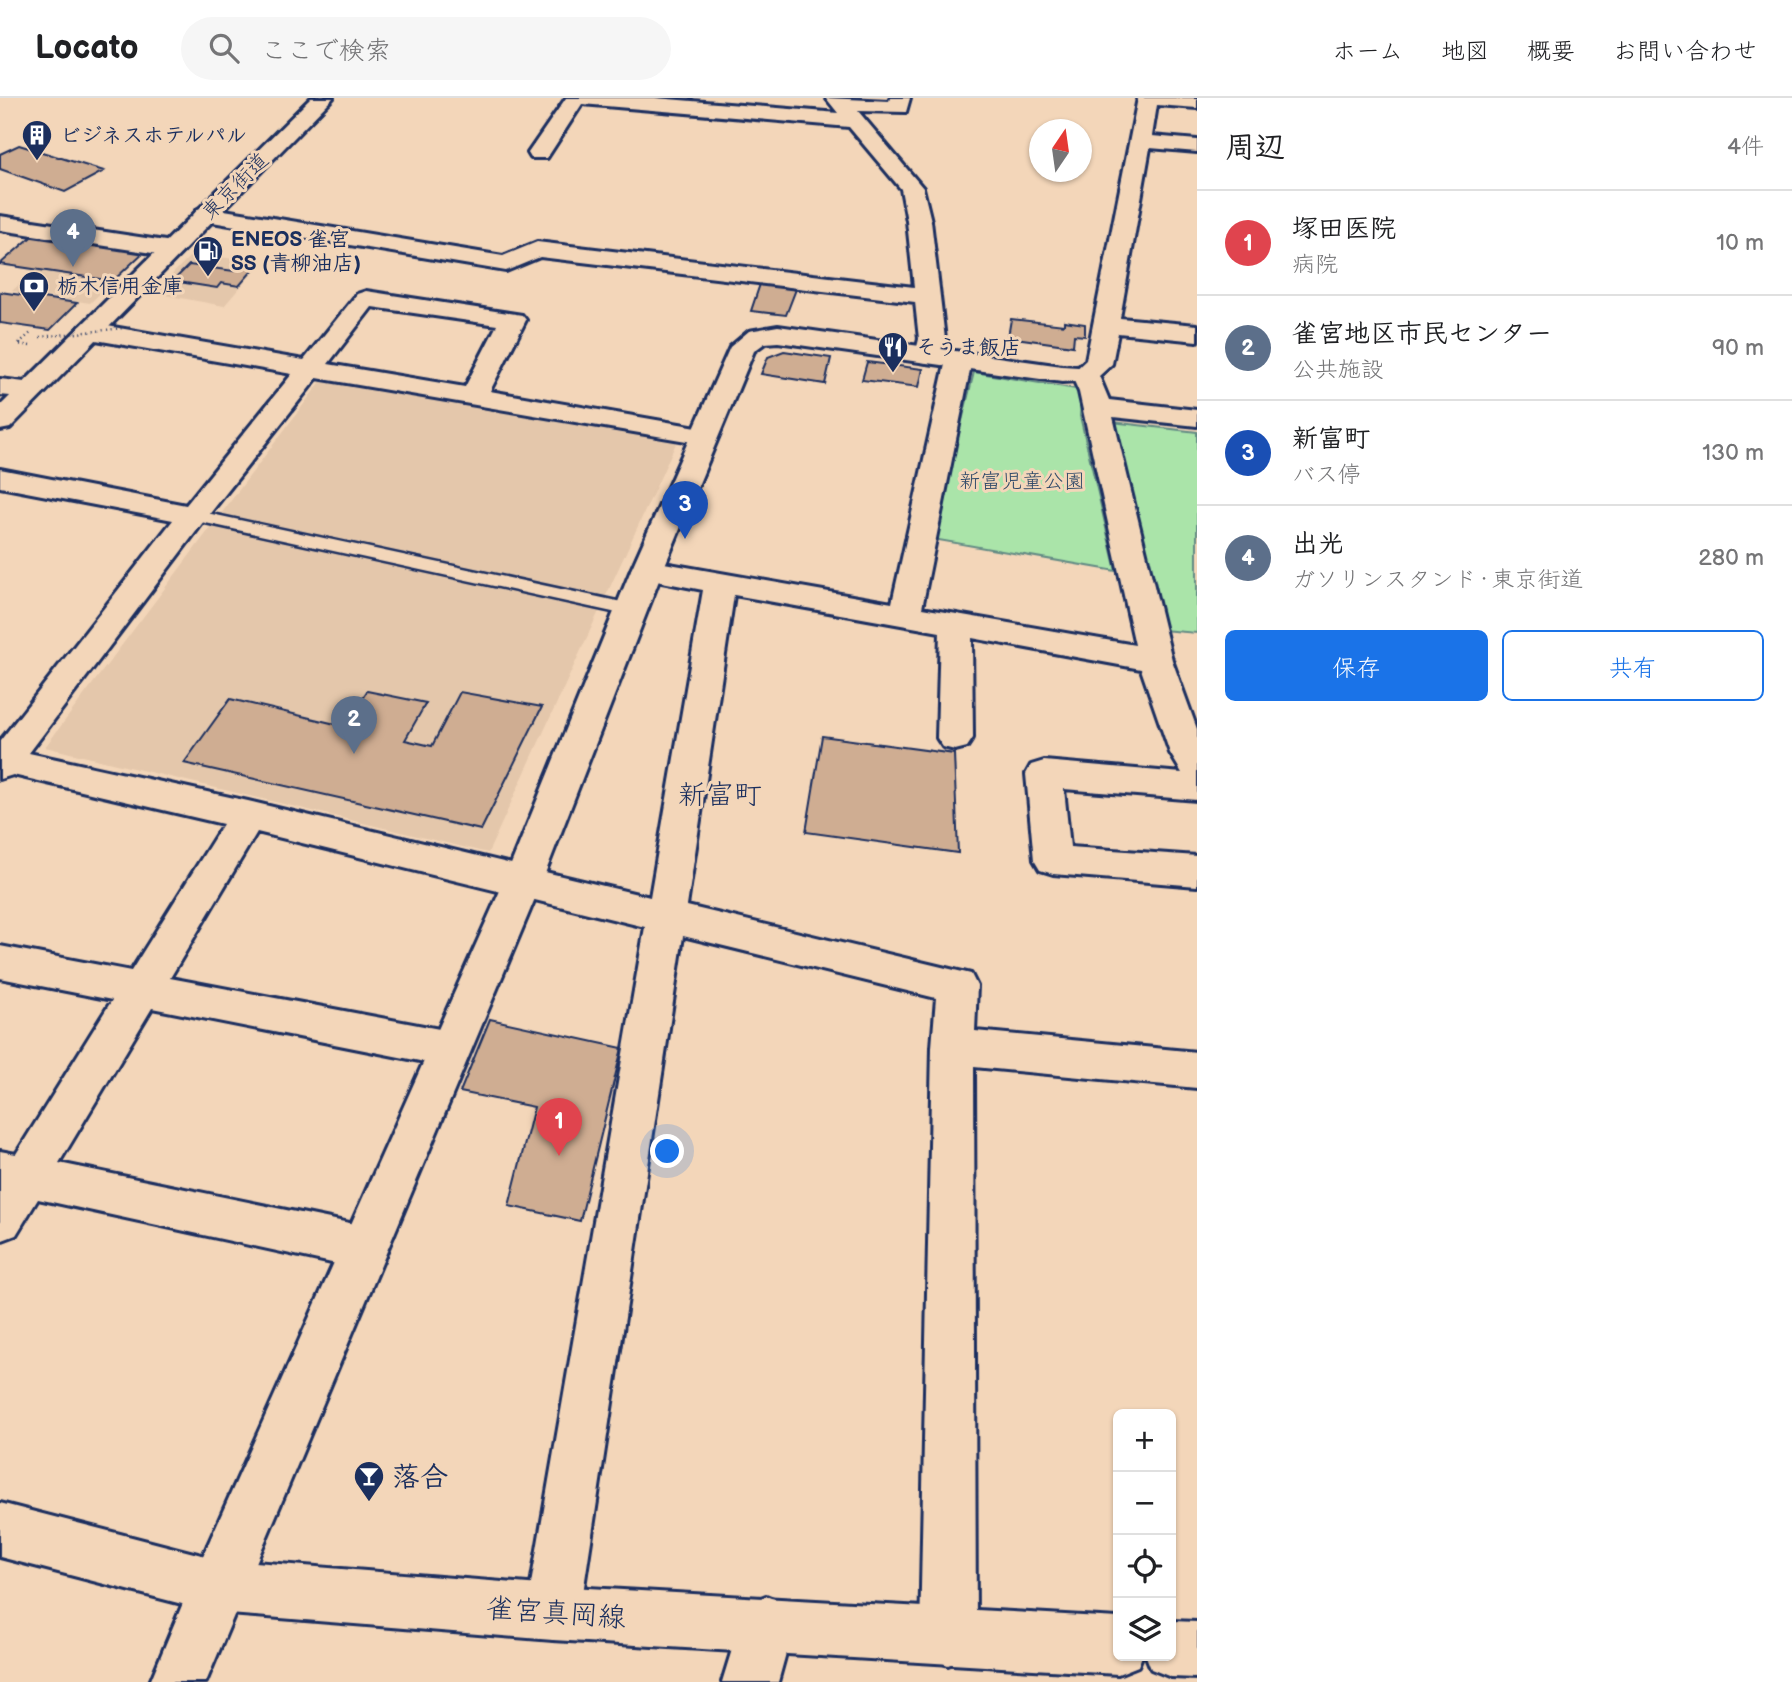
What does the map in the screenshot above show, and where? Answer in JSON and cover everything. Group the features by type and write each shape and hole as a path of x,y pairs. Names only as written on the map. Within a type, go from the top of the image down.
{"main road":[{"name":"東京街道","path":"0,422 323,98"},
{"path":"539,153 576,98"},
{"path":"582,98 844,108 900,108 900,98"},
{"path":"1197,102 1148,98 1108,324 1099,364 1089,390 1155,660 1188,752 1197,768"},
{"path":"844,108 912,188 919,221 932,339 944,357 905,615"},
{"path":"1139,141 1197,146"},
{"path":"206,214 506,264 537,249 817,285 926,296"},
{"path":"0,223 172,249"},
{"path":"474,396 513,320 366,299 193,514 2,763 248,815 522,884 957,986 953,1047 948,1637"},
{"path":"1108,324 1197,333"},
{"path":"90,331 704,436"},
{"path":"178,1682 217,1586 522,884 647,570 743,347 758,336 778,334 1062,374 1089,390 1197,418"},
{"path":"0,387 31,390"},
{"path":"0,478 193,514"},
{"path":"647,570 1155,660"},
{"path":"553,1613 720,583"},
{"path":"955,738 956,625"},
{"path":"1197,787 1044,774 1053,860 1197,871"},
{"path":"0,1220 13,1174 141,990 248,815"},
{"path":"0,962 450,1049"},
{"path":"953,1047 1197,1070"},
{"path":"13,1174 364,1248"},
{"name":"雀宮真岡線","path":"0,1530 217,1586 553,1613 1113,1646"},
{"path":"750,1682 766,1624"},
{"path":"1176,1648 1197,1650"}],"lane":[{"path":"193,514 631,610"}],"path":[{"path":"40,337 133,327"},
{"path":"30,346 18,344 32,332"}],"shaded area":[{"path":"37,232 147,249 90,303 12,291 35,270 0,264"},
{"name":"ENEOS 雀宮 SS (青柳油店)","path":"193,253 261,263 224,306 154,293"},
{"path":"322,380 677,441 488,853 45,747"}],"green space":[{"name":"新富児童公園","path":"974,372 1082,390 1080,416 1116,571 933,539"},
{"path":"1112,422 1197,432 1197,633 1162,630"}],"building":[{"name":"ビジネスホテルパル","path":"19,145 104,171 65,192 0,169 0,154"},
{"path":"37,232 147,249 113,281 0,264"},
{"path":"243,261 259,263 239,286 221,283 217,288 173,281 189,265 234,271"},
{"path":"760,284 796,289 786,315 751,311"},
{"name":"栃木信用金庫","path":"0,292 77,303 50,330 0,323"},
{"path":"1011,319 1064,325 1064,321 1085,324 1085,336 1074,335 1073,346 1008,337"},
{"path":"784,351 831,358 825,384 761,374 768,357"},
{"name":"そうま飯店","path":"867,362 923,369 919,387 862,380"},
{"path":"367,691 426,703 405,740 432,746 460,692 542,707 481,830 184,763 230,699 344,726"},
{"path":"822,736 954,754 958,853 806,832"},
{"path":"490,1019 622,1048 580,1221 509,1206 534,1107 460,1092"}],"place":[{"name":"ビジネスホテルパル","path":"37,162"},
{"name":"出光","path":"73,267"},
{"name":"ENEOS 雀宮 SS (青柳油店)","path":"208,278"},
{"name":"栃木信用金庫","path":"34,313"},
{"name":"そうま飯店","path":"893,374"},
{"name":"新富町","path":"685,539"},
{"name":"雀宮地区市民センター","path":"354,754"},
{"name":"塚田医院","path":"559,1156"},
{"name":"落合","path":"369,1503"}],"district":[{"name":"新富町","path":"720,794"}]}
